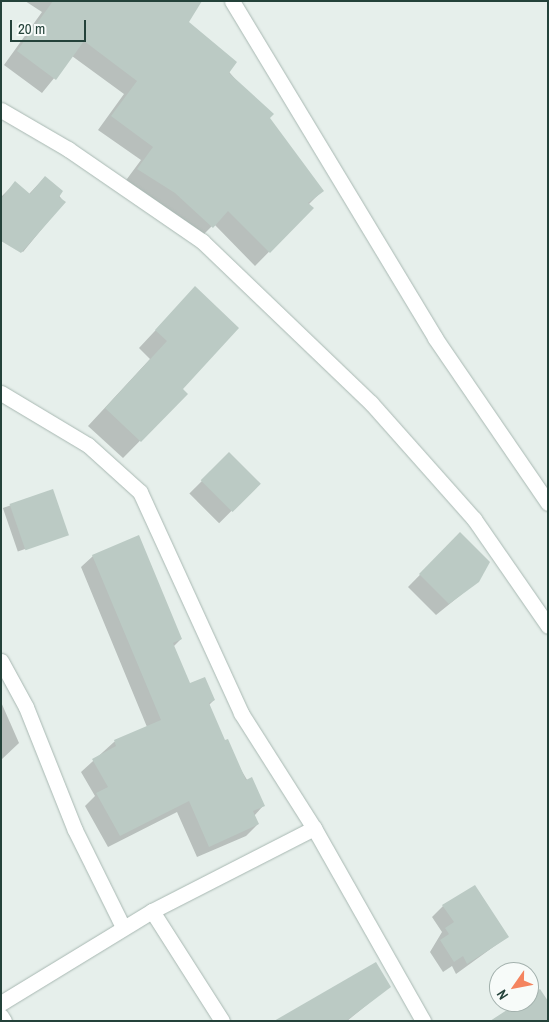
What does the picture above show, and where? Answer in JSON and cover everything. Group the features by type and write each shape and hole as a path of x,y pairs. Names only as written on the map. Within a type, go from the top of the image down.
{"street":[{"path":"232,1 435,338 548,503"},
{"path":"1,110 68,149 202,241 371,403 474,519 548,626"},
{"path":"1,393 88,445 140,492 241,713 314,828 423,1021"},
{"path":"1,661 123,927"},
{"path":"1,1003 123,927 314,828"},
{"path":"152,911 222,1021"},
{"path":"1,1016 4,1021"}],"building":[{"path":"53,1 202,1 189,22 237,62 229,73 274,114 270,118 324,191 308,203 314,208 270,253 228,211 213,228 175,193 137,169 153,147 111,116 137,81 84,41 56,80 17,51"},
{"path":"45,176 63,191 59,197 66,202 21,253 1,241 1,199 15,181 30,194"},
{"path":"195,286 239,328 183,389 188,394 141,442 105,408 167,341 155,330"},
{"path":"229,452 261,484 233,512 201,480"},
{"path":"53,489 69,535 25,550 10,504"},
{"path":"460,532 490,562 479,582 449,604 419,574"},
{"path":"139,535 182,639 173,643 190,683 205,677 215,700 209,703 225,740 228,739 246,780 252,777 265,806 253,811 259,824 209,847 189,801 120,836 96,793 108,787 92,759 116,746 114,740 161,720 92,555"},
{"path":"475,885 509,937 467,964 463,956 454,962 440,940 449,934 445,928 454,922 442,905"},
{"path":"376,962 391,987 346,1021 274,1021"},
{"path":"539,990 548,1001 548,1021 490,1021 504,1012 539,1012"}]}
